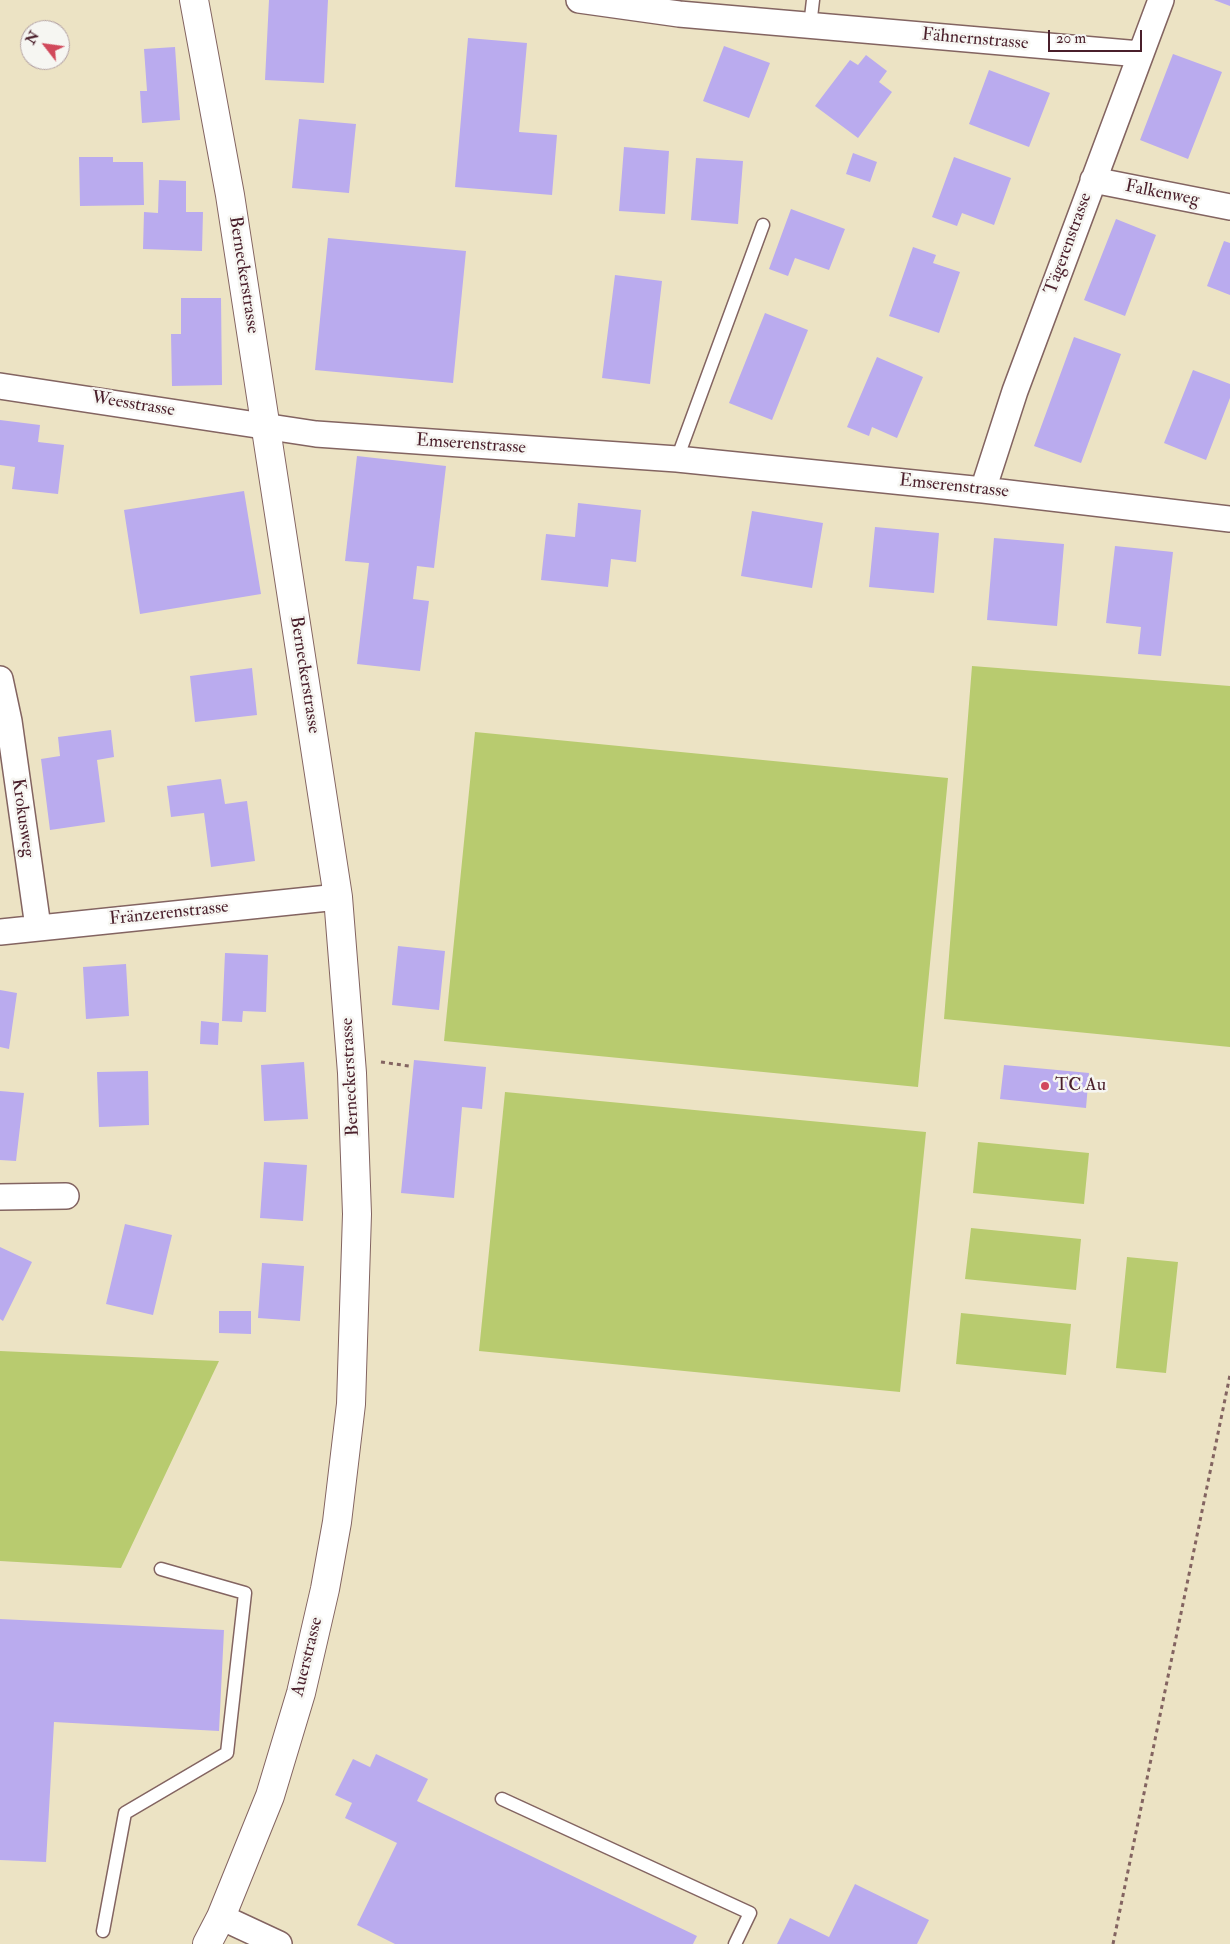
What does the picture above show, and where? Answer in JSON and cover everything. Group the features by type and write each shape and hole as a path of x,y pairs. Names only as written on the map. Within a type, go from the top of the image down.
{"main road":[{"name":"Berneckerstrasse","path":"194,0 230,195 338,897 351,1064 357,1214 353,1356"},
{"name":"Auerstrasse","path":"207,1944 221,1917 270,1796 301,1693 325,1589 337,1522 351,1404 353,1356"}],"street":[{"name":"Fähnernstrasse","path":"579,0 679,14 1140,54"},
{"name":"Tägerenstrasse","path":"983,490 1015,392 1161,0"},
{"name":"Falkenweg","path":"1093,180 1230,207"},
{"name":"Weesstrasse","path":"0,386 266,425"},
{"name":"Emserenstrasse","path":"266,425 316,434 677,459 983,490 1230,519"},
{"name":"Krokusweg","path":"0,679 9,721 38,927"},
{"name":"Fränzerenstrasse","path":"0,932 338,897"},
{"path":"0,1197 66,1196"},
{"path":"221,1917 279,1944"}],"lane":[{"path":"810,26 813,0"},
{"path":"677,459 763,225"},
{"path":"103,1931 125,1813 227,1753 245,1593 161,1569"},
{"path":"502,1798 750,1913 735,1944"}],"path":[{"path":"373,1061 409,1066"},
{"path":"1113,1944 1230,1375"}],"green space":[{"path":"972,666 1230,686 1230,1047 944,1019"},
{"path":"475,732 948,778 918,1087 444,1041"},
{"path":"505,1092 926,1132 900,1392 479,1351"},
{"path":"978,1142 1089,1153 1084,1204 973,1193"},
{"path":"971,1228 1081,1239 1076,1290 965,1279"},
{"path":"1127,1257 1178,1262 1166,1373 1116,1368"},
{"path":"961,1313 1071,1324 1066,1375 956,1364"},
{"path":"0,1351 219,1361 121,1568 0,1561"}],"building":[{"path":"269,0 328,0 324,83 265,80"},
{"path":"1214,0 1230,0 1230,6"},
{"path":"468,38 527,43 519,132 557,135 552,195 455,187"},
{"path":"724,46 770,63 749,118 703,101"},
{"path":"175,47 180,120 142,123 140,91 147,91 144,49"},
{"path":"1173,54 1222,72 1188,159 1140,140"},
{"path":"866,55 887,71 879,82 892,92 858,138 815,106 850,60 858,65"},
{"path":"989,70 1050,93 1029,147 969,124"},
{"path":"299,119 356,124 349,193 292,188"},
{"path":"624,147 669,151 665,214 619,211"},
{"path":"853,153 877,162 870,182 846,174"},
{"path":"79,157 113,157 113,162 143,162 144,205 80,206"},
{"path":"954,157 1011,178 994,225 962,213 957,226 932,217"},
{"path":"696,158 743,161 738,224 691,220"},
{"path":"159,180 186,181 186,212 203,212 202,251 143,249 144,212 158,213"},
{"path":"791,209 845,229 829,270 795,258 788,276 769,269"},
{"path":"1116,219 1156,235 1125,316 1084,300"},
{"path":"328,238 466,251 453,383 315,370"},
{"path":"1224,241 1230,243 1230,295 1207,286"},
{"path":"913,247 936,255 933,263 960,272 939,333 889,316"},
{"path":"615,275 662,281 650,384 602,378"},
{"path":"181,298 221,298 222,385 172,386 171,334 181,334"},
{"path":"765,313 808,330 772,420 729,403"},
{"path":"1074,337 1121,354 1081,463 1034,446"},
{"path":"877,357 923,377 897,438 872,427 869,436 847,427"},
{"path":"1193,370 1230,384 1230,398 1206,460 1164,443"},
{"path":"0,420 40,425 38,442 64,445 58,494 12,489 15,467 0,465"},
{"path":"357,456 446,466 434,568 417,566 413,599 429,601 420,671 357,664 369,563 345,561"},
{"path":"244,491 261,594 140,614 124,510"},
{"path":"578,503 641,510 636,562 611,559 608,587 541,580 546,534 575,537"},
{"path":"752,511 823,523 812,588 741,576"},
{"path":"875,527 939,533 934,593 869,587"},
{"path":"994,538 1064,544 1057,626 987,620"},
{"path":"1115,546 1173,552 1161,656 1138,654 1141,627 1106,623"},
{"path":"252,668 257,715 195,722 190,676"},
{"path":"111,730 114,757 97,760 105,822 50,830 41,759 60,756 58,737"},
{"path":"221,779 225,804 247,801 255,861 211,867 204,813 171,817 167,786"},
{"path":"398,946 445,951 439,1010 392,1005"},
{"path":"225,953 268,955 266,1012 243,1011 242,1022 222,1021"},
{"path":"126,964 129,1016 86,1019 83,967"},
{"path":"0,990 17,993 9,1049 0,1047"},
{"path":"201,1021 219,1023 218,1045 200,1044"},
{"path":"414,1060 486,1067 482,1109 462,1107 454,1198 401,1193"},
{"path":"304,1062 308,1119 264,1121 261,1065"},
{"name":"TC Au","path":"1004,1065 1089,1073 1086,1108 1000,1099"},
{"path":"148,1071 149,1125 99,1127 97,1072"},
{"path":"0,1091 24,1093 16,1161 0,1160"},
{"path":"264,1162 307,1165 303,1221 260,1218"},
{"path":"125,1224 172,1235 153,1315 106,1304"},
{"path":"0,1247 32,1262 3,1321 0,1319"},
{"path":"262,1263 304,1266 300,1321 258,1318"},
{"path":"219,1311 251,1311 251,1334 219,1333"},
{"path":"0,1619 224,1630 219,1731 54,1722 46,1862 0,1860"},
{"path":"376,1754 428,1779 417,1801 697,1936 693,1944 395,1944 357,1925 397,1843 345,1818 352,1803 335,1795 353,1759 370,1767"},
{"path":"855,1884 929,1920 917,1944 777,1944 790,1918 829,1937"}],"place":[{"name":"TC Au","path":"1045,1086"}]}
